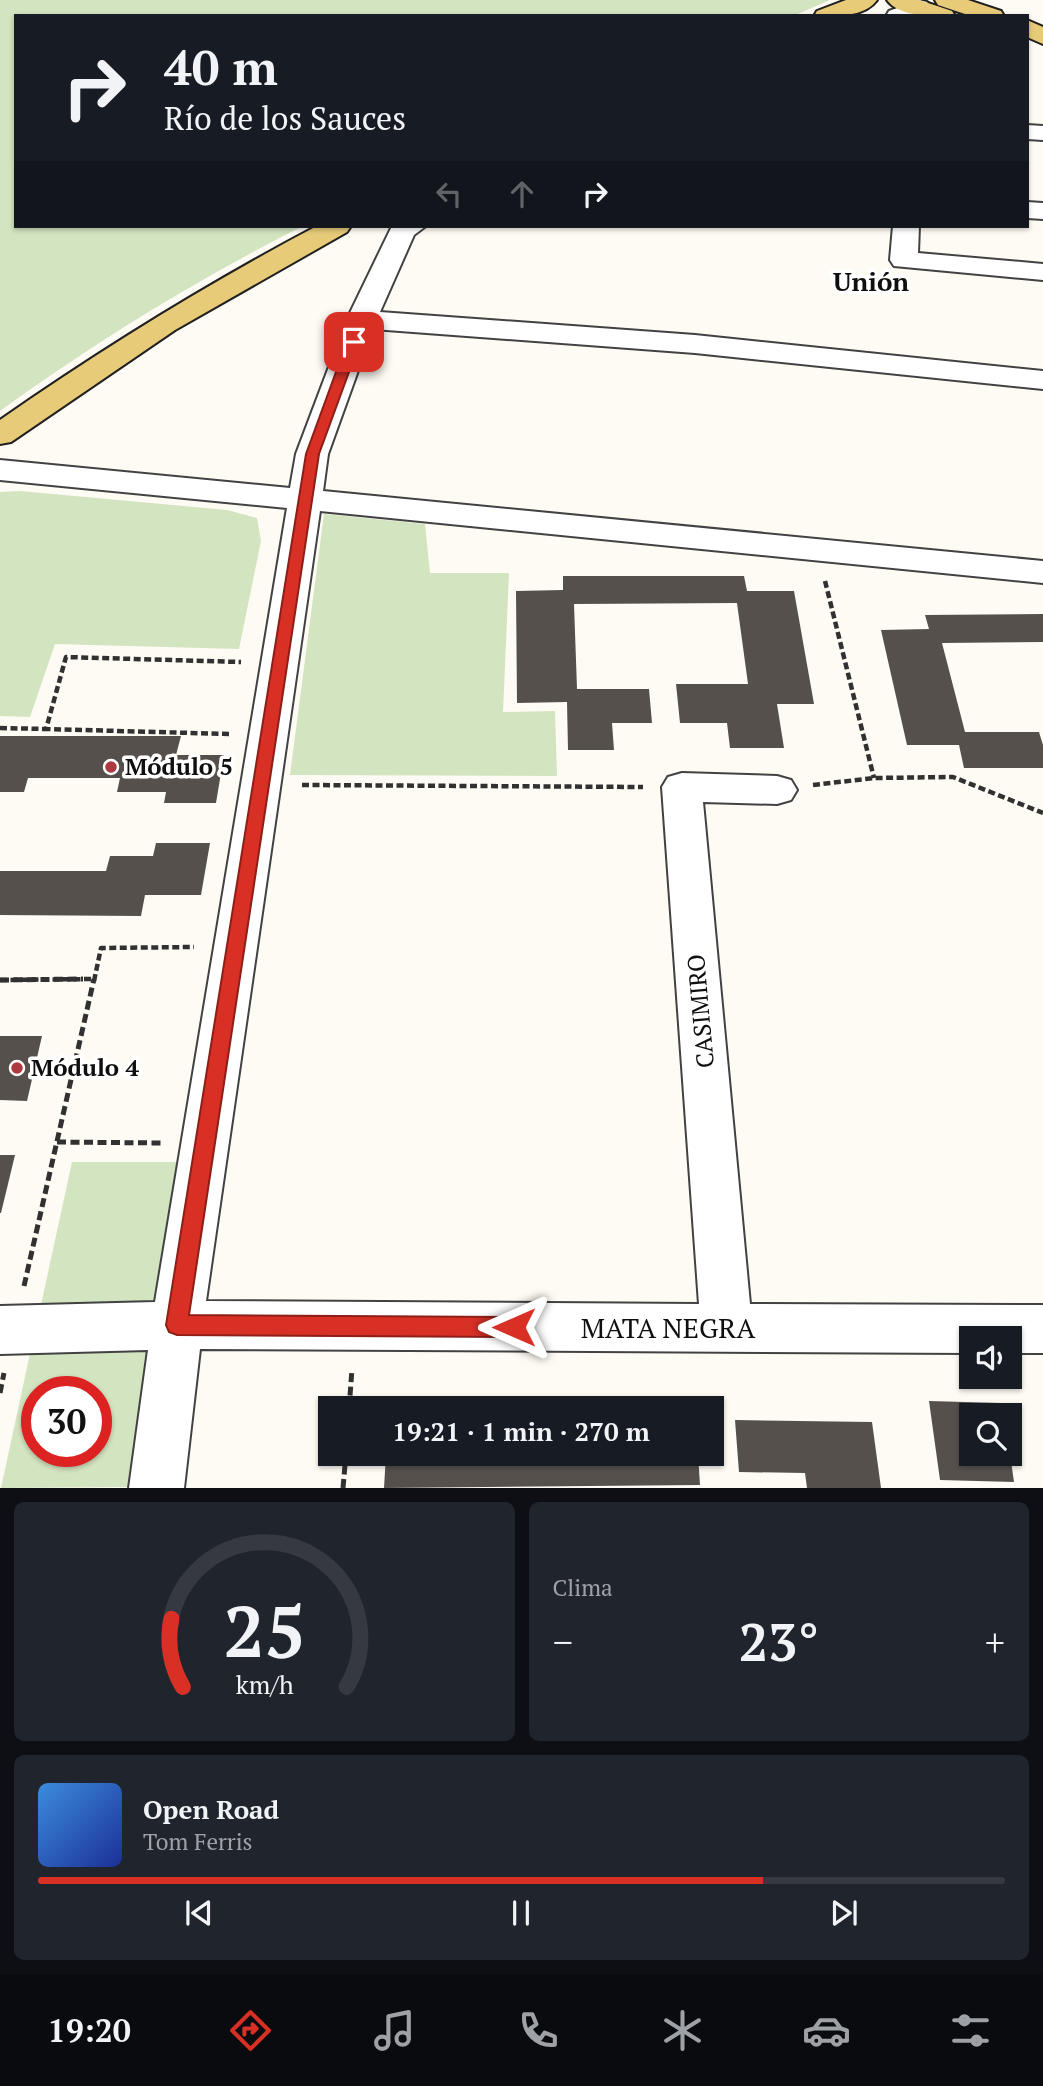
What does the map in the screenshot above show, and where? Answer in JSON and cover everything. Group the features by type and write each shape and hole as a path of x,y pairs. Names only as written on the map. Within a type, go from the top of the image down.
{"main road":[{"path":"830,14 866,0"},
{"path":"946,0 987,14"},
{"path":"908,4 938,14"},
{"path":"0,435 73,381 261,265 333,228"}],"street":[{"path":"156,1488 177,1325 312,454 362,319 403,230 408,228"},
{"path":"906,228 904,260 1043,272"},
{"path":"362,319 695,344 1043,380"},
{"path":"0,470 1043,572"},
{"path":"682,787 777,790"},
{"name":"CASIMIRO","path":"682,787 727,1329"},
{"name":"MATA NEGRA","path":"7,1330 177,1325 1043,1329"}],"path":[{"path":"818,550 874,778"},
{"path":"46,729 66,657 279,663"},
{"path":"0,728 268,735"},
{"path":"777,790 874,778 953,777 1043,813"},
{"path":"261,785 682,787"},
{"path":"0,1392 7,1330 57,1142 101,948 235,946"},
{"path":"0,980 94,979"},
{"path":"57,1142 205,1144"},
{"path":"344,1488 345,1466"}],"green space":[{"path":"0,0 830,0 798,14 14,14 14,228 299,228 148,312 0,411"},
{"path":"20,491 227,510 257,518 261,541 239,649 55,644 30,717 0,716 0,492"},
{"path":"324,514 425,524 430,573 509,573 503,712 555,711 557,776 290,775"},
{"path":"72,1162 184,1162 161,1305 41,1305"},
{"path":"31,1349 153,1350 130,1487 1,1488 21,1395 21,1467 112,1467 112,1376 25,1376"}],"building":[{"path":"563,576 744,576 747,591 794,591 814,704 777,704 784,748 730,748 727,723 680,723 676,684 748,684 737,603 574,604 577,689 649,689 652,723 612,723 614,750 568,750 567,702 517,703 516,591 563,590"},
{"path":"1043,614 1043,642 942,643 965,732 1039,732 1043,745 1043,768 964,768 959,745 907,745 881,630 929,629 925,615"},
{"name":"Módulo 5","path":"0,736 181,736 176,755 224,755 216,803 164,803 166,792 117,792 120,778 28,778 24,792 0,792"},
{"name":"Módulo 5","path":"156,843 210,843 201,895 145,895 141,916 0,915 0,871 106,871 110,856 153,856"},
{"name":"Módulo 4","path":"0,1036 42,1036 27,1101 0,1100"},
{"path":"0,1155 15,1155 1,1213 0,1213"},
{"path":"929,1401 1001,1403 959,1403 959,1466 1012,1466 1014,1482 940,1480"},
{"path":"735,1420 872,1422 881,1488 807,1488 805,1473 739,1472"},
{"path":"385,1466 699,1466 700,1485 384,1488"}],"place":[{"name":"Módulo 5","path":"111,767"},
{"name":"Módulo 4","path":"17,1068"}],"district":[{"name":"Unión","path":"871,282"}],"route":[{"path":"354,342 312,454 177,1325 514,1327"}]}
